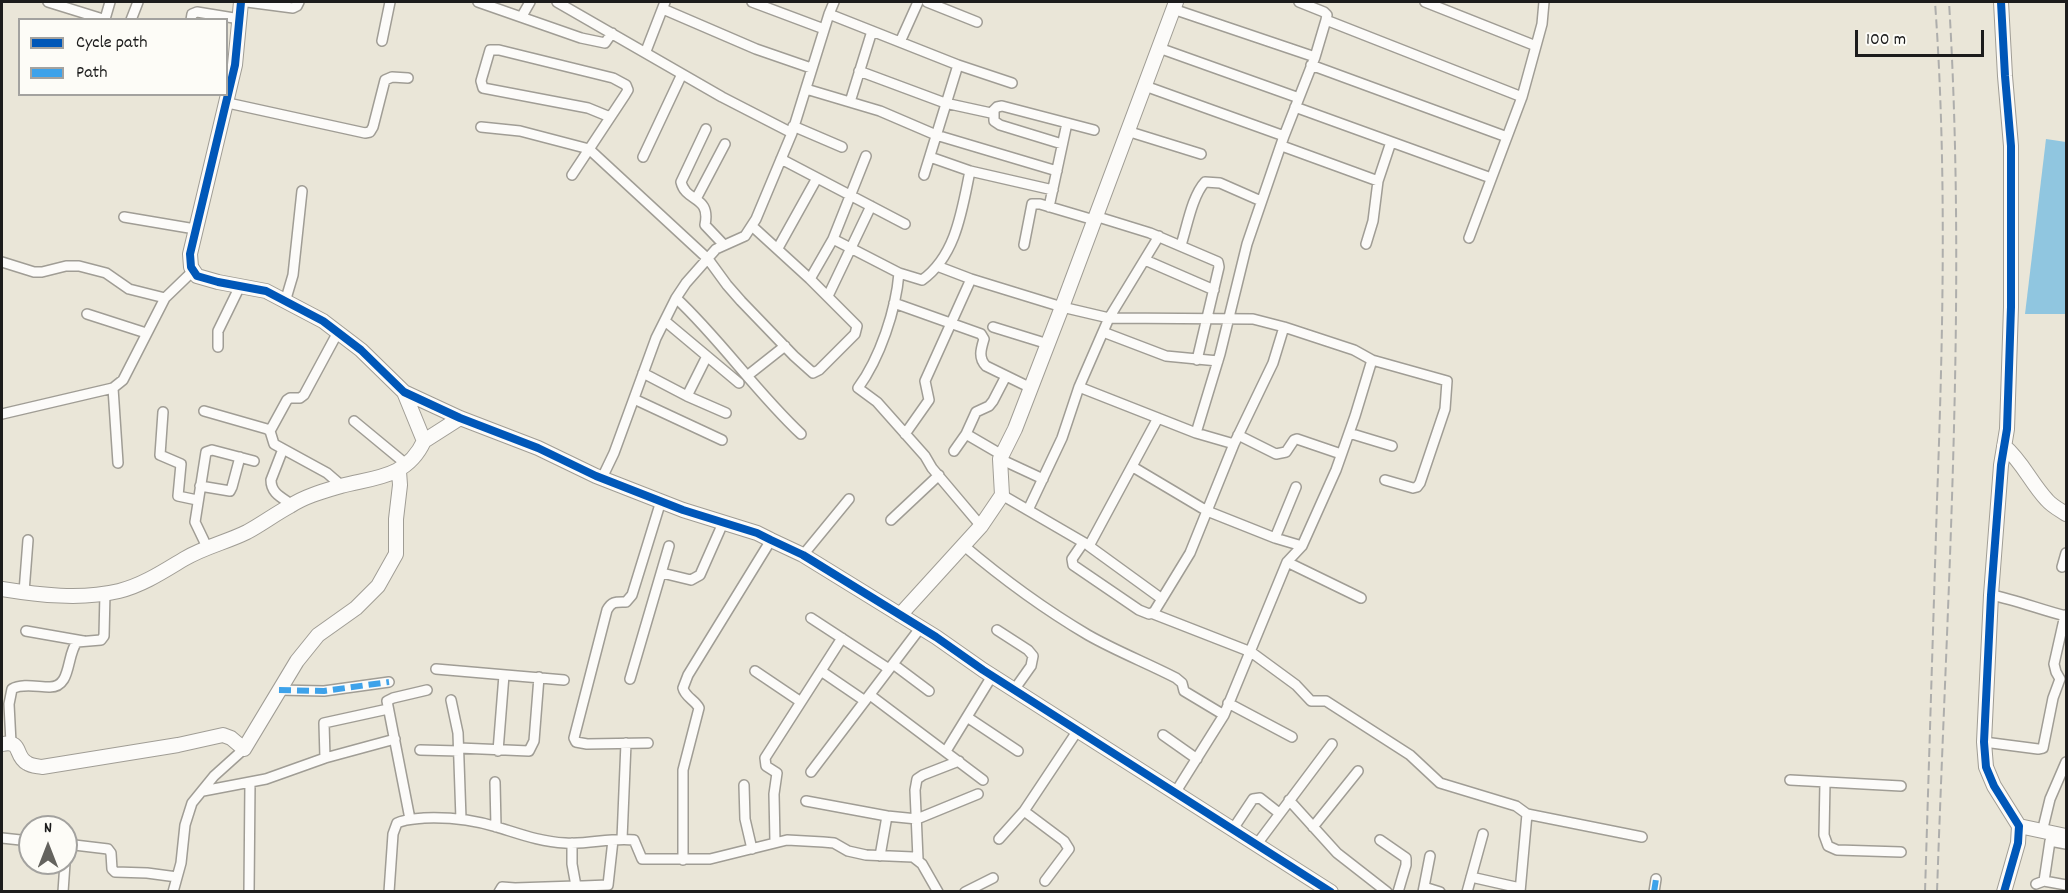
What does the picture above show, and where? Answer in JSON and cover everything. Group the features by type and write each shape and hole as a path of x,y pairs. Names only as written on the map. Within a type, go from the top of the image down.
{"street":[{"path":"48,2 73,5 99,18"},
{"path":"102,18 110,2"},
{"path":"132,18 138,2"},
{"path":"241,2 235,66 228,103 190,254 191,267 197,276 266,291 323,321 361,350 404,392 460,418 538,448 602,478 660,501 757,533 803,555 921,627 992,676 1331,891"},
{"path":"247,2 293,8 299,2"},
{"path":"382,41 390,2"},
{"path":"478,2 598,43 605,43 612,33"},
{"path":"522,16 530,2"},
{"path":"556,2 646,51 682,74 793,130 842,147"},
{"path":"752,2 824,29"},
{"path":"602,478 656,338 676,298 716,249 745,236 752,226 793,130 828,14 834,2"},
{"path":"900,42 918,2"},
{"path":"927,2 977,22"},
{"path":"1196,433 1218,362 1247,244 1326,20 1327,15 1324,12 1299,2"},
{"path":"1425,2 1536,46"},
{"path":"1469,238 1522,97 1542,24 1544,2"},
{"path":"2001,2 2011,146 2011,308 2007,429 1991,595 1984,742 1986,767 1994,786 2019,826 2018,843 2004,891"},
{"path":"646,51 664,3 756,49 811,68"},
{"path":"900,615 981,526 1002,495 1001,457 1031,388 1174,5 1507,137"},
{"path":"191,18 192,14 197,12 240,19"},
{"path":"828,14 958,65 1012,83"},
{"path":"1326,20 1522,97"},
{"path":"849,102 872,31"},
{"path":"1159,48 1391,142 1491,178"},
{"path":"572,175 628,90 626,85 603,76 499,50 492,49 488,52 481,81 483,88 588,108 610,117"},
{"path":"924,176 958,65"},
{"path":"859,71 945,103 988,114 994,112"},
{"path":"643,157 682,74"},
{"path":"228,103 365,133 370,132 374,127 385,80 388,77 408,78"},
{"path":"1145,86 1378,181"},
{"path":"806,89 880,111 936,135 1057,171"},
{"path":"1062,144 1000,125 994,121 994,112 997,107 1002,106 1094,130"},
{"path":"1049,207 1067,123"},
{"path":"482,127 520,131 589,149 708,259 727,285 813,373 819,370 855,334 856,323 752,226"},
{"path":"706,129 681,182 684,189 704,207 707,214 706,227 724,245"},
{"path":"1128,131 1201,154"},
{"path":"1366,244 1373,221 1378,181 1391,142"},
{"path":"696,199 725,144"},
{"path":"810,279 833,239 866,156"},
{"path":"930,157 970,171 1053,190"},
{"path":"781,159 905,224"},
{"path":"833,239 899,273 922,280 934,272 953,241 970,171"},
{"path":"778,248 817,178"},
{"path":"1181,245 1196,197 1205,182 1220,183 1261,201"},
{"path":"285,302 293,275 302,191"},
{"path":"1024,245 1031,206 1035,203 1159,236 1218,262 1220,267 1205,319 1197,360"},
{"path":"828,296 871,206"},
{"path":"124,217 195,229"},
{"path":"1028,510 1062,438 1079,387 1109,318 1159,236"},
{"path":"1144,260 1214,290"},
{"path":"2,262 34,272 79,266 106,273 129,290 165,298"},
{"path":"937,266 1062,307 1109,318 1253,319 1354,350 1372,360 1447,381 1444,409 1420,483 1413,488 1385,480"},
{"path":"2,414 113,388 123,380 165,298 194,271"},
{"path":"899,273 894,303 870,372 858,388 877,402 925,456 981,526"},
{"path":"905,434 927,405 929,395 925,381 971,279"},
{"path":"218,347 218,331 240,286"},
{"path":"676,298 696,317 780,414 801,434"},
{"path":"894,303 983,336 982,362 1031,388"},
{"path":"87,314 146,333"},
{"path":"665,321 739,383"},
{"path":"993,327 1047,344"},
{"path":"1151,613 1190,553 1236,440 1273,363 1284,327"},
{"path":"338,332 304,396 287,400 270,430 274,444 327,473 342,486"},
{"path":"1103,332 1166,356 1218,362"},
{"path":"747,376 785,346"},
{"path":"687,396 707,356"},
{"path":"1175,793 1224,715 1287,562 1302,546 1349,433 1372,360"},
{"path":"644,373 687,396 726,413"},
{"path":"954,451 966,434 976,412 993,401 1006,376"},
{"path":"1079,387 1196,433 1236,440 1276,454 1286,452 1294,440 1298,439 1341,454"},
{"path":"113,388 118,463"},
{"path":"404,392 424,441"},
{"path":"634,399 722,440"},
{"path":"204,411 270,430"},
{"path":"163,412 160,455 181,464 178,496 197,500"},
{"path":"2,589 63,595 105,593 143,582 207,547 246,532 291,504 342,486 375,479 403,467 424,441 460,418"},
{"path":"1158,418 1133,467 1086,544 1073,556 1071,562 1073,565 1139,610 1251,652 1296,686 1311,701 1326,701 1410,755 1440,783 1516,806 1527,814 1642,837"},
{"path":"354,421 403,467"},
{"path":"1349,433 1392,446"},
{"path":"966,434 1001,457 1043,479"},
{"path":"2004,447 2015,456 2048,502 2067,514"},
{"path":"283,449 271,480 272,489 291,504"},
{"path":"207,547 195,522 197,500 208,450 254,461"},
{"path":"200,486 230,491 240,458"},
{"path":"173,891 181,863 185,825 192,803 214,776 244,749 262,723 297,661 318,635 356,608 378,586 396,554 396,519 403,467"},
{"path":"1133,467 1207,511 1275,538 1302,546"},
{"path":"891,520 939,475"},
{"path":"1275,538 1296,487"},
{"path":"1002,495 1086,544 1162,599"},
{"path":"803,555 849,499"},
{"path":"648,743 579,743 575,740 574,734 607,610 610,604 626,602 632,595 660,501"},
{"path":"662,573 691,580 700,575 723,523"},
{"path":"24,592 28,540"},
{"path":"683,860 683,770 699,708 683,688 688,675 771,540"},
{"path":"963,545 1055,615 1091,636 1176,678 1182,683 1184,691 1224,715"},
{"path":"630,679 669,546"},
{"path":"2062,567 2067,553"},
{"path":"1287,562 1361,598"},
{"path":"105,593 104,636 101,640 77,642 66,676 58,686 22,686 12,689 6,743 17,747 27,764 42,767 178,745 223,735 231,738 244,749"},
{"path":"1984,742 2043,748 2053,698 2060,679 2054,664 2066,616 2016,600 1991,595"},
{"path":"811,618 930,691"},
{"path":"811,772 921,627"},
{"path":"997,630 1028,650 1033,656 1031,666 1014,690"},
{"path":"26,631 83,641"},
{"path":"775,842 774,794 777,773 766,766 764,761 842,638"},
{"path":"436,669 564,680"},
{"path":"755,671 801,702"},
{"path":"821,671 867,698 946,751 983,780"},
{"path":"498,751 504,675"},
{"path":"946,751 992,676"},
{"path":"420,750 529,751 534,741 539,677"},
{"path":"279,690 324,691 389,682"},
{"path":"410,819 388,709 389,700 427,690"},
{"path":"451,700 456,716 459,749 460,819"},
{"path":"1228,703 1292,737"},
{"path":"326,758 324,723 388,709"},
{"path":"967,717 1018,751"},
{"path":"999,839 1024,811 1078,730"},
{"path":"1163,735 1197,759"},
{"path":"203,791 266,779 326,758 395,739"},
{"path":"499,891 501,887 581,888 608,885 618,839 626,743"},
{"path":"1257,844 1332,744"},
{"path":"918,860 915,790 917,779 959,761"},
{"path":"2042,832 2050,799 2067,762"},
{"path":"1313,827 1358,771"},
{"path":"1790,780 1901,786"},
{"path":"249,891 250,782"},
{"path":"495,782 496,827"},
{"path":"1825,782 1824,835 1828,846 1837,850 1901,852"},
{"path":"744,785 745,819 752,849"},
{"path":"806,801 887,816 917,819 978,794"},
{"path":"1233,829 1253,799 1260,798 1279,813"},
{"path":"1289,800 1338,853 1386,891"},
{"path":"1024,811 1064,841 1069,849 1045,881"},
{"path":"1471,877 1520,890 1527,814"},
{"path":"880,856 887,816"},
{"path":"389,891 394,828 397,823 402,820 433,818 460,819 533,839 572,843 634,840 642,859 710,859 787,840 834,843 848,851 866,855 913,857 918,860 938,891"},
{"path":"2019,826 2067,837"},
{"path":"1467,891 1483,834"},
{"path":"2,838 18,840"},
{"path":"1380,840 1406,858 1407,865 1398,891"},
{"path":"2067,844 2050,841 2040,882 2067,885"},
{"path":"572,843 572,864 581,888"},
{"path":"78,845 108,849 111,853 113,871 177,877"},
{"path":"1430,856 1423,889 1440,891"},
{"path":"63,891 64,875"},
{"path":"965,891 993,878"},
{"path":"1654,891 1656,879"}],"water":[{"path":"2046,139 2066,142 2066,314 2025,314"}],"railway":[{"path":"1925,892 1942,313 1941,127 1935,2"},
{"path":"1937,892 1954,447 1956,335 1954,113 1949,2"}],"marked path":[{"path":"279,690 324,691 389,682"},
{"path":"1654,892 1656,879"}],"cycle path":[{"path":"228,94 235,65 241,2"},
{"path":"2001,2 2011,146 2011,307 2007,429 2001,465 1991,595 1984,742 1986,767 1994,786 2019,826 2018,843 2004,892"},
{"path":"228,96 190,254 191,267 197,276 266,291 323,321 361,350 404,392 460,418 538,448 596,476 683,510 757,533 803,555 936,637 983,670 1331,892"}]}
